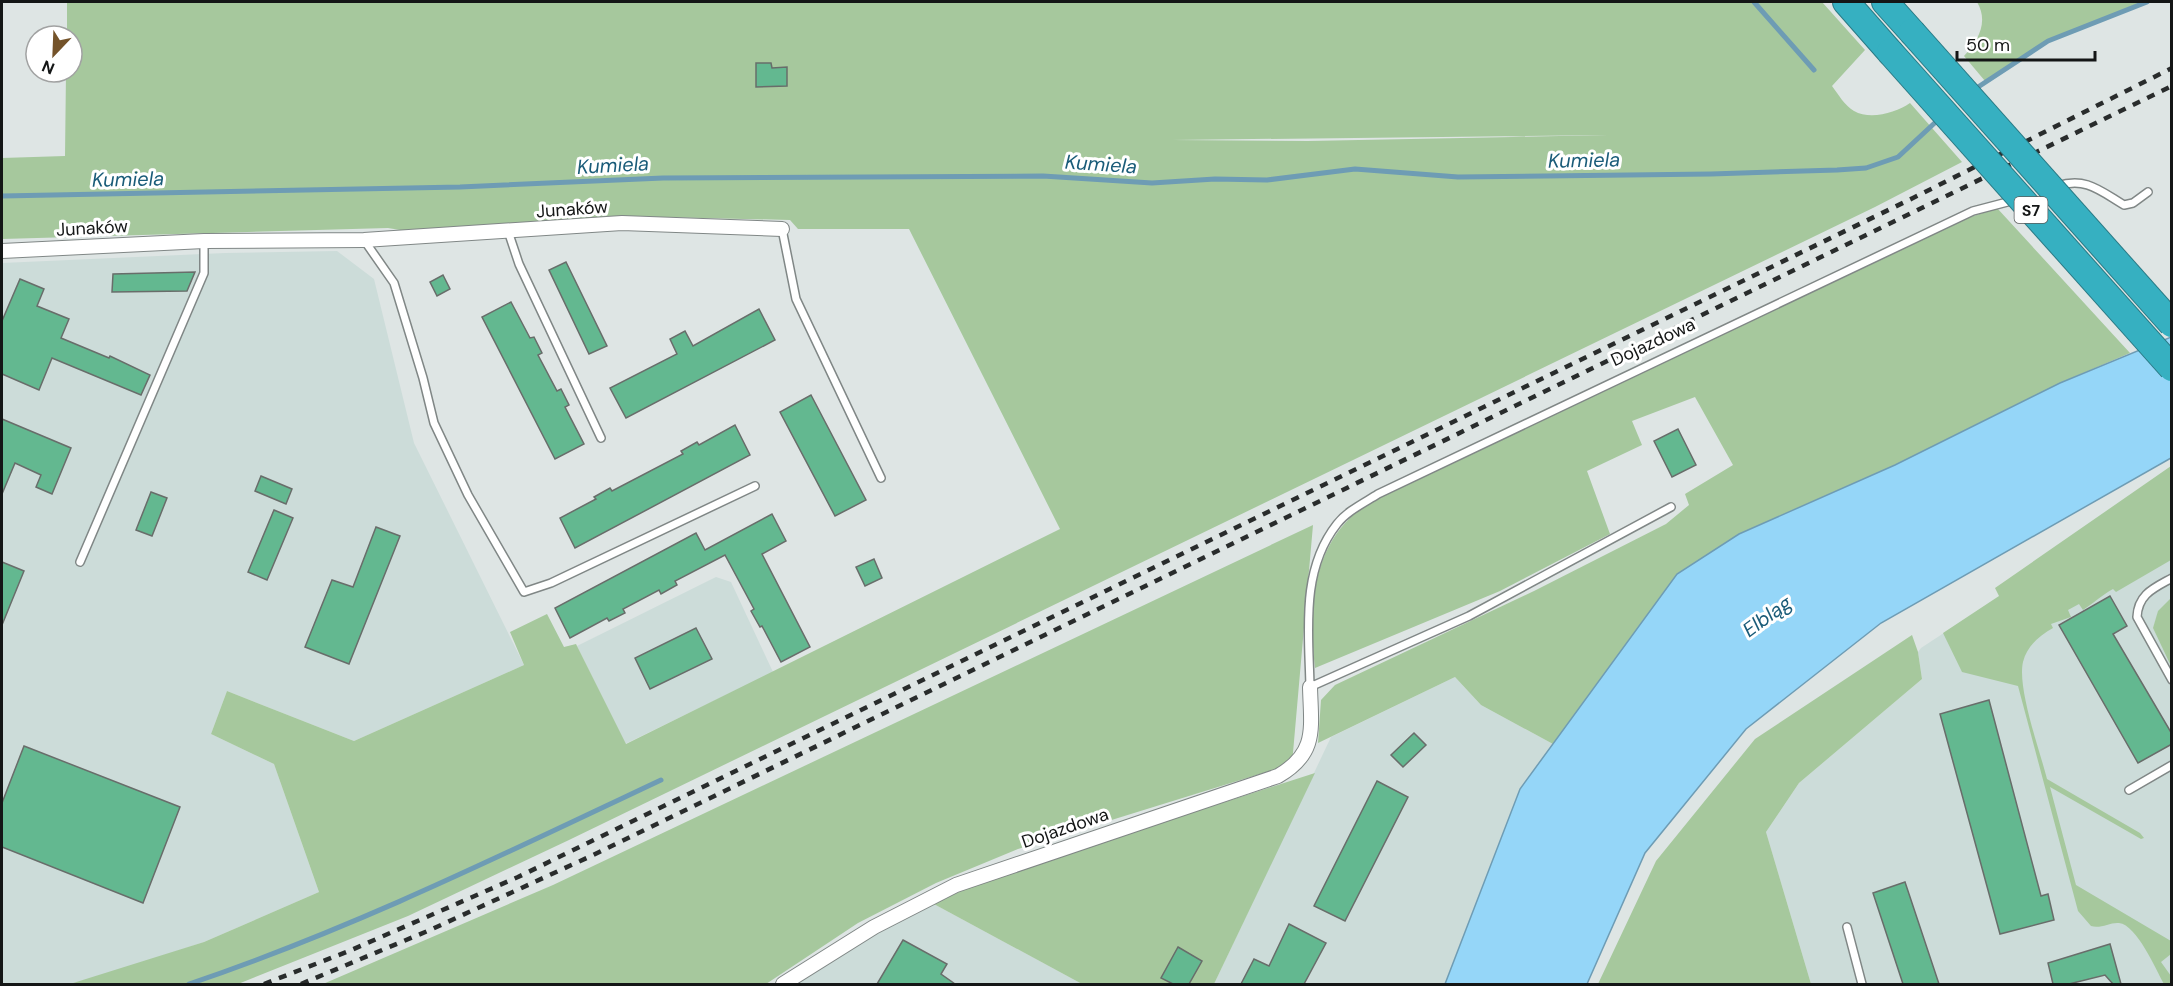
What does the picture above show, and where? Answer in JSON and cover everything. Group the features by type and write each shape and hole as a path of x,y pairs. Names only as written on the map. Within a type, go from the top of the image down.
{"highway":[{"name":"S7","path":"1846,2 2172,368"},
{"name":"S7","path":"1885,2 2172,324"}],"street":[{"name":"Junaków","path":"2,251 204,241 364,240 622,223 782,229"},
{"name":"Dojazdowa","path":"783,984 874,927 956,885 1278,776 1296,766 1307,749 1311,733 1310,687"}],"lane":[{"path":"2039,192 2072,181 2086,183 2124,205 2133,203 2148,192"},
{"name":"Dojazdowa","path":"1310,687 1308,612 1312,578 1321,551 1337,524 1353,510 1378,494 1963,216 2028,196"},
{"path":"782,229 796,299 881,478"},
{"path":"508,231 519,264 602,438"},
{"path":"364,240 393,283 423,378 434,423 468,495 524,592 551,584 755,486"},
{"path":"80,562 204,273 204,241"},
{"path":"1310,687 1469,616 1671,507"},
{"path":"2172,578 2147,592 2138,607 2137,617 2172,680"},
{"path":"2129,790 2172,765"},
{"path":"1847,927 1862,984"}],"shaded area":[{"path":"337,251 374,279 414,443 524,665 354,741 227,691 211,734 274,764 319,892 204,942 108,974 70,984 2,984 2,263 225,253"},
{"path":"2171,484 2171,984 1811,984 1766,832 1799,783 1922,679 1918,652 1921,648"},
{"path":"716,577 731,582 773,672 625,744 577,646"},
{"path":"1455,677 1481,705 1553,744 1520,789 1445,984 1214,984 1331,737"},
{"path":"932,903 1082,984 795,984 862,941"}],"green space":[{"path":"2,2 1822,2 1865,50 1832,86 1845,103 1860,114 1875,115 1898,110 1910,103 1962,162 1875,207 408,916 238,984 70,984 204,942 319,892 274,764 211,734 227,691 354,741 524,665 510,632 547,614 564,647 576,644 626,744 1060,529 909,229 798,229 790,220 619,216 406,231 388,228 2,239 2,158 65,156 66,84 84,84 84,24 67,24 67,3","holes":["1608,135 1308,141 1172,140"]},
{"path":"1977,2 2147,2 2048,41 1985,81 1964,56 1974,44 1982,24"},
{"path":"1997,208 2130,353 2060,383 1895,465 1739,534 1678,574 1553,744 1481,705 1455,677 1318,743 1321,700 1335,685 1534,591 1666,524 1689,505 1685,494 1733,465 1695,397 1632,421 1642,445 1587,471 1610,534 1500,591 1315,668 1313,608 1320,568 1337,533 1360,509 1402,485 1959,221"},
{"path":"2171,466 2171,560 2116,592 2113,589 2083,610 2079,604 2068,610 2071,617 2051,624 2053,628 2031,646 2023,662 2022,673 2030,720 2047,779 2140,833 2144,838 2141,839 2050,787 2076,885 2171,941 2171,954 2161,962 2171,976 2171,984 2164,984 2139,939 2132,931 2119,923 2091,926 2078,911 2018,686 1962,672 1943,633 1999,596 1995,588"},
{"path":"1313,525 1292,764 1018,849 936,883 858,923 766,984 323,984 553,885"},
{"path":"2171,598 2171,666 2153,628 2158,611"},
{"path":"1912,635 1918,652 1922,679 1799,783 1766,832 1811,984 1598,984 1656,861 1755,739"},
{"path":"1315,773 1214,984 1082,984 932,903 1008,872"}],"water":[{"name":"Elbląg","path":"2171,337 2171,458 1881,623 1746,729 1645,853 1587,984 1445,984 1520,789 1677,574 1739,534 1895,465 2060,383"}],"building":[{"path":"756,63 771,63 772,68 787,67 787,86 756,87"},
{"path":"566,262 607,346 589,354 549,270"},
{"path":"195,272 187,291 112,292 113,274"},
{"path":"443,275 450,289 437,296 430,282"},
{"path":"20,279 44,289 37,306 69,319 61,338 109,358 110,356 150,375 141,395 52,358 39,390 2,374 2,321"},
{"path":"511,302 530,338 534,337 542,353 538,355 557,391 561,389 569,405 565,407 584,444 555,459 482,317"},
{"path":"759,309 775,340 626,418 610,388 677,354 670,339 685,331 693,346"},
{"path":"811,395 866,500 835,516 780,412"},
{"path":"2,419 71,448 52,494 36,487 41,475 15,463 2,494"},
{"path":"735,425 750,455 575,548 560,518 596,499 594,497 610,488 612,491 683,454 681,451 697,442 699,445"},
{"path":"1678,429 1696,465 1672,477 1654,441"},
{"path":"261,476 292,489 286,504 255,491"},
{"path":"151,492 167,498 152,536 136,530"},
{"path":"274,510 293,518 267,580 248,572"},
{"path":"772,514 786,541 762,554 810,647 781,662 762,626 760,627 751,611 754,609 725,555 675,581 677,585 661,594 659,590 623,609 625,613 609,621 607,618 570,638 555,608 696,533 705,550"},
{"path":"376,527 400,536 349,664 305,647 332,580 353,587"},
{"path":"874,559 882,578 865,586 856,567"},
{"path":"2,562 24,571 2,625"},
{"path":"2110,596 2127,626 2113,634 2172,734 2172,744 2138,763 2059,625"},
{"path":"696,628 712,659 650,689 635,658"},
{"path":"1989,700 2041,896 2048,894 2054,920 2000,934 1940,714"},
{"path":"1414,733 1426,745 1403,767 1391,755"},
{"path":"24,746 180,807 143,903 2,847 2,803"},
{"path":"1377,781 1408,797 1345,921 1314,906"},
{"path":"1905,882 1939,984 1903,984 1873,893"},
{"path":"1289,924 1326,943 1304,984 1241,984 1254,959 1269,966"},
{"path":"903,940 947,964 941,974 955,984 877,984"},
{"path":"2110,944 2121,984 2113,984 2105,975 2069,984 2053,984 2048,963"},
{"path":"1178,947 1202,961 1189,984 1173,984 1161,978"}],"waterway":[{"path":"1754,2 1814,70"},
{"name":"Kumiela","path":"1972,91 2048,41 2147,2"},
{"name":"Kumiela","path":"2,196 460,187 663,178 1043,176 1152,183 1215,179 1267,180 1355,169 1458,177 1837,170 1866,168 1898,157 1940,118"},
{"path":"189,984 369,915 661,780"}],"railway":[{"path":"264,984 349,951 518,877 1913,198 2172,68"},
{"path":"301,984 430,930 591,856 2172,86"}]}
